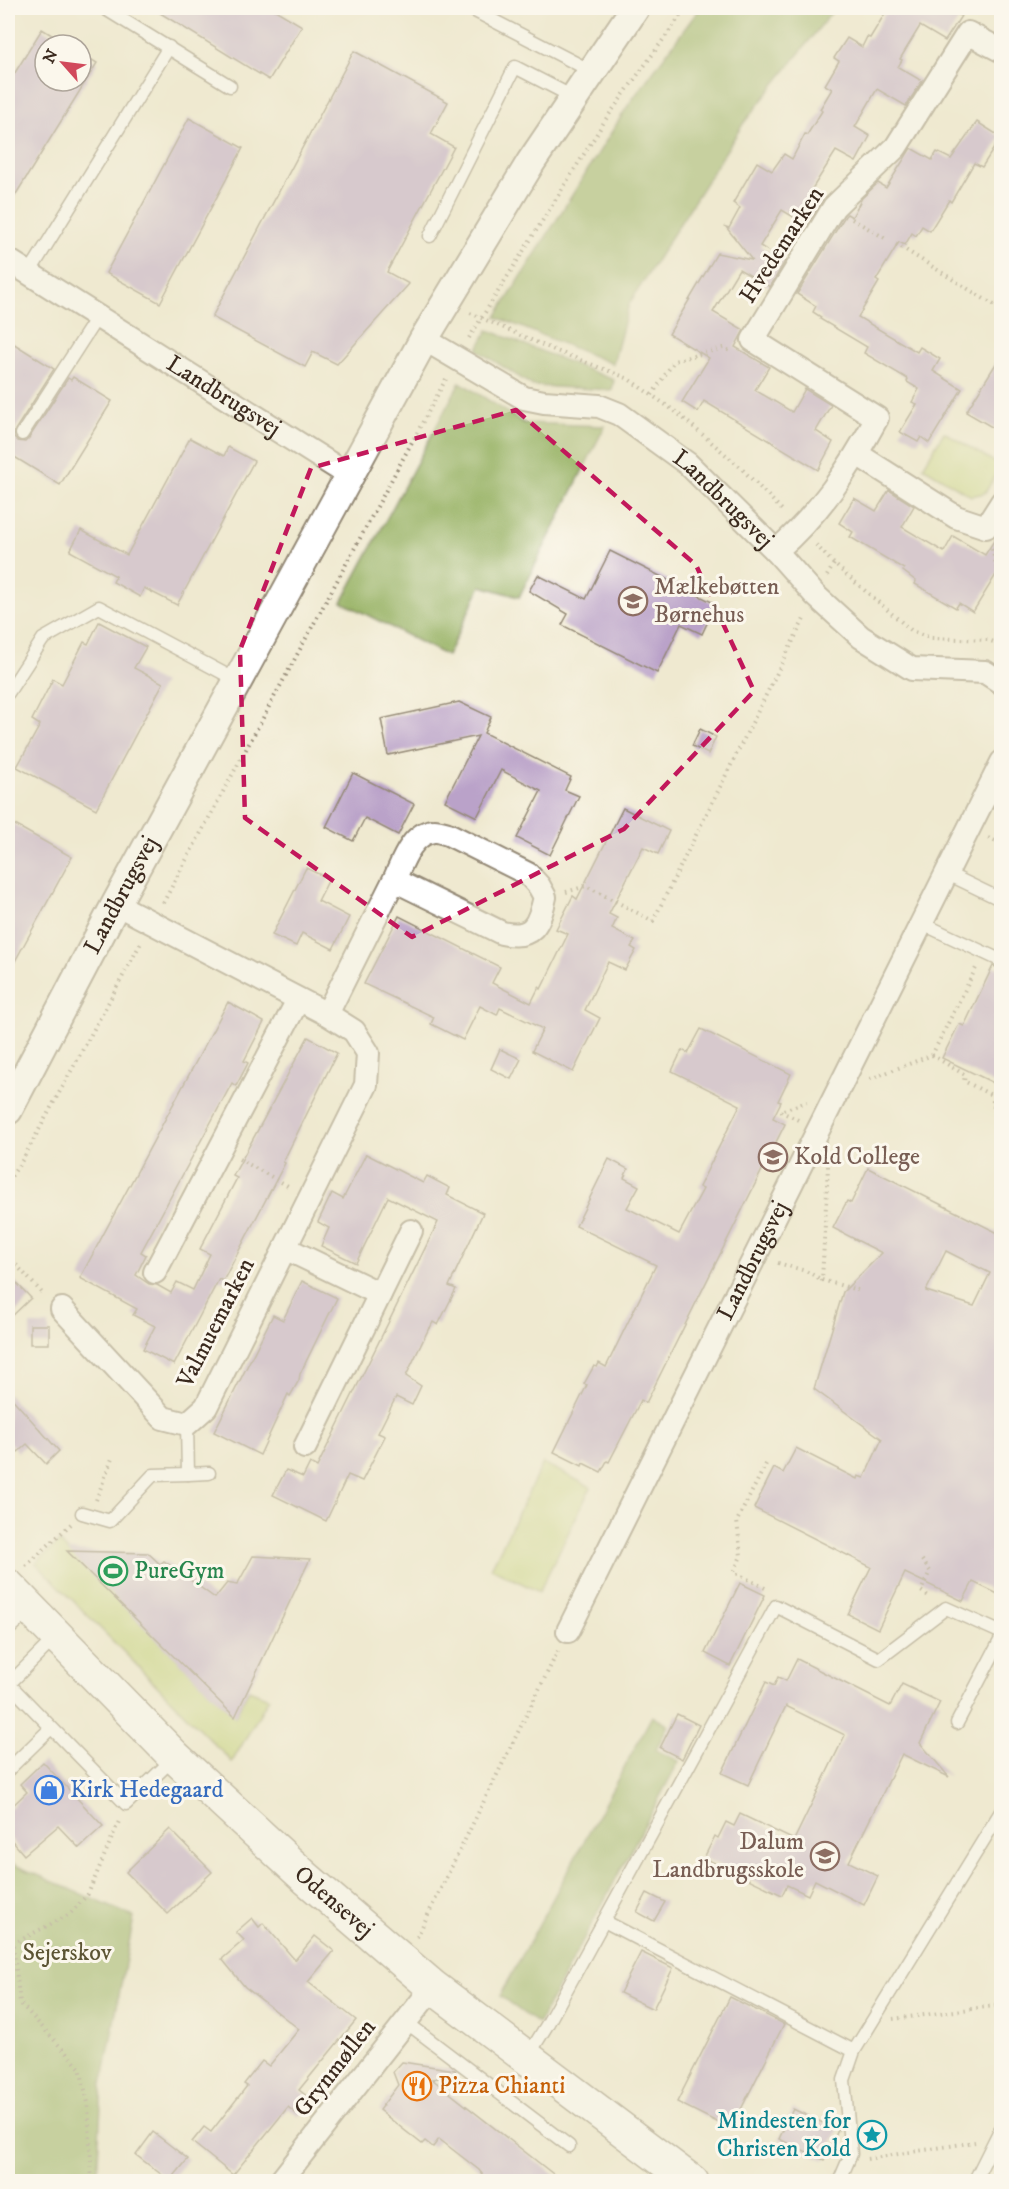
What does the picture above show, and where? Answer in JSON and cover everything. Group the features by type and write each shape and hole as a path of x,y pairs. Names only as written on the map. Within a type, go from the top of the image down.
{"main road":[{"name":"Odensevej","path":"8,1586 19,1620 56,1637 175,1757 306,1878 433,1987 692,2181"}],"street":[{"name":"Landbrugsvej","path":"8,1110 116,904 424,339 531,162 635,8"},
{"name":"Hvedemarken","path":"776,551 800,529 829,495 857,454 877,418 753,340 834,207 896,147 968,33 1002,51"},
{"name":"Landbrugsvej","path":"14,268 98,316 350,476"},
{"name":"Landbrugsvej","path":"424,339 524,398 544,402 599,406 619,414 688,464 776,551 815,595 861,637 912,669 985,672 1002,683"},
{"path":"857,454 957,517 986,527 1002,502"},
{"name":"Landbrugsvej","path":"568,1631 1002,762"},
{"path":"327,1014 394,880 411,846 421,836 434,831 448,834 528,874 545,897 541,916 533,928 525,934 514,936 502,933 394,880"},
{"name":"Valmuemarken","path":"62,1309 163,1418 187,1424 206,1407 366,1085 368,1053 354,1031 327,1014 116,904"},
{"path":"155,1272 298,1000"},
{"path":"305,1447 411,1231"},
{"name":"Valmuemarken","path":"285,1248 380,1294"},
{"name":"Grynmøllen","path":"280,2181 433,1987"}],"lane":[{"path":"104,8 230,86"},
{"path":"469,8 591,71"},
{"name":"Landbrugsvej","path":"14,268 169,48"},
{"path":"430,236 515,67 573,97"},
{"path":"22,434 98,316"},
{"path":"8,693 43,639 99,607 238,681"},
{"path":"946,873 1002,900"},
{"path":"921,923 1002,961"},
{"path":"187,1424 188,1474"},
{"path":"82,1513 110,1521 153,1475 209,1473"},
{"path":"527,2058 776,1606 879,1659 946,1608 1002,1635 957,1723"},
{"path":"56,1637 9,1684 126,1804 175,1757"},
{"path":"8,1770 51,1728"},
{"path":"839,2181 851,2154 844,2080 854,2051 1002,1809"},
{"path":"604,1921 854,2051"},
{"path":"406,2022 568,2146"},
{"path":"974,2181 1002,2126"}],"path":[{"path":"8,1181 23,1159 152,924 456,359 606,119 686,8"},
{"path":"834,207 885,238"},
{"path":"896,244 1002,310"},
{"path":"447,300 480,319 627,378"},
{"path":"652,395 674,361 723,348 736,353 753,340"},
{"path":"986,527 1002,589"},
{"path":"545,897 586,886 653,921 815,595"},
{"path":"822,1281 829,1136 780,1111 837,1092 932,1055 984,952"},
{"path":"932,1055 965,1075 964,1081 995,1097 991,1105 1002,1110"},
{"path":"220,1149 309,1198"},
{"path":"755,1255 806,1272 822,1281 861,1291"},
{"path":"8,1256 53,1304 62,1309"},
{"path":"766,1464 737,1521 741,1556 734,1572 768,1590 776,1606"},
{"path":"922,1560 930,1571 921,1591 946,1608"},
{"path":"405,1962 568,1631"},
{"path":"13,1944 70,1914 88,1894 126,1804"},
{"path":"8,1928 13,1944 20,2003 80,2068 88,2103 92,2181"},
{"path":"854,2051 883,2021 1002,2005"},
{"path":"849,2162 995,2138"},
{"path":"613,2181 616,2178 621,2181"}],"highlighted area":[{"path":"516,410 696,565 754,691 624,829 412,937 245,818 240,650 311,468"}],"green space":[{"path":"700,8 835,8 743,124 629,304 613,364 496,317 629,104"},
{"path":"488,330 614,380 612,390 533,386 477,350"},
{"path":"460,382 524,423 605,426 519,597 481,586 447,656 342,602"},
{"path":"944,432 1001,466 985,493 971,496 923,467"},
{"path":"543,1463 591,1487 539,1592 491,1568"},
{"path":"59,1542 235,1716 249,1690 269,1698 232,1762 36,1563"},
{"path":"652,1716 668,1725 656,1750 679,1761 538,2024 500,1996"},
{"name":"Sejerskov","path":"8,1862 134,1917 102,2085 97,2181 8,2181"}],"building":[{"path":"152,8 272,8 302,26 269,80"},
{"path":"889,8 946,8 961,16 945,41 920,26 900,59 902,60 898,67 922,81 906,106 877,89 855,127 870,136 856,162 836,151 810,192 823,200 807,225 782,210 760,246 785,261 770,287 739,269 713,312 744,330 735,347 769,367 755,390 792,412 805,389 831,405 816,431 833,442 818,470 704,401 698,412 682,402 709,358 669,334 717,253 752,260 726,227 729,228 740,208 733,203 757,162 772,171 784,154 792,159 805,134 807,135 822,111 820,109 832,89 825,85 839,61 834,58 847,38 862,47 887,10 893,14 895,11"},
{"path":"33,44 33,93 78,93 8,207 8,84"},
{"path":"354,51 448,102 431,134 454,147 387,272 409,284 337,364 313,352 305,367 212,317"},
{"path":"189,118 243,148 160,303 106,273"},
{"path":"977,122 1001,137 982,167 974,163 951,202 949,200 930,231 922,226 916,236 912,233 905,245 899,242 876,280 879,282 858,317 917,352 920,347 940,359 933,371 962,389 929,443 921,437 918,442 900,432 917,404 912,402 919,389 907,382 908,379 864,353 867,347 820,319 821,317 813,312 816,306 797,294 845,216 847,214 852,217 862,198 878,183 886,188 911,148 932,160 937,152 951,159"},
{"path":"8,340 54,369 15,430 14,437 18,441 25,442 29,438 68,378 71,380 73,377 112,401 60,485 8,453"},
{"path":"1002,354 1002,433 966,412"},
{"path":"190,438 224,456 228,447 254,461 177,605 144,588 140,597 113,582 116,576 70,551 81,530 127,555"},
{"path":"889,490 914,506 902,527 944,552 953,536 985,555 1002,528 1002,565 973,612 959,603 956,608 915,584 916,581 903,571 904,569 850,537 853,532 839,523 854,498 876,511"},
{"path":"610,551 716,604 702,634 681,624 657,673 562,625 568,614 529,591 538,575 586,599"},
{"path":"99,622 146,647 134,668 163,683 96,809 17,767 40,725 32,720 53,679 62,684 84,642 88,644"},
{"path":"459,702 491,717 484,733 571,777 565,790 579,796 550,855 517,838 541,791 501,770 477,817 445,801 478,736 388,755 381,719"},
{"path":"700,729 716,737 708,754 692,746"},
{"path":"353,773 414,804 398,835 365,818 353,841 326,827"},
{"path":"623,808 669,831 658,854 643,847 609,914 617,918 612,929 635,941 631,947 636,950 625,970 608,962 585,1010 600,1018 573,1072 532,1051 543,1029 500,1008 497,1015 480,1006 463,1040 431,1024 434,1017 364,984 399,916 500,967 492,983 531,1003 539,987 541,989 568,934 556,929 573,896 577,899"},
{"path":"8,821 72,857 8,974"},
{"path":"306,868 329,879 318,901 349,917 333,949 302,933 296,946 272,935"},
{"path":"993,966 1002,969 1002,1087 942,1058 959,1024 964,1026"},
{"path":"228,1002 264,1022 244,1061 248,1063 236,1086 232,1083 141,1252 146,1255 136,1275 149,1284 157,1285 171,1293 177,1282 193,1290 210,1254 200,1249 237,1178 233,1176 308,1037 337,1053 283,1162 285,1163 223,1281 219,1279 174,1365 143,1349 155,1326 133,1315 137,1309 80,1278"},
{"path":"701,1029 791,1074 778,1101 781,1102 773,1118 785,1124 646,1403 641,1400 609,1462 607,1461 601,1472 583,1463 582,1466 554,1452 587,1385 584,1384 594,1366 597,1367 599,1363 606,1367 656,1265 576,1226 609,1159 628,1169 624,1178 639,1186 627,1208 679,1234 703,1189 699,1187 740,1105 672,1071 682,1050 688,1053"},
{"path":"500,1049 521,1059 511,1079 491,1069"},
{"path":"366,1154 423,1183 427,1176 450,1188 447,1195 483,1213 449,1286 456,1289 438,1325 433,1322 429,1328 406,1376 421,1386 412,1405 396,1397 378,1433 385,1436 362,1481 348,1475 326,1521 273,1495 286,1470 303,1477 310,1463 317,1467 438,1222 388,1197 356,1263 321,1246 329,1228 318,1222 332,1193 343,1199"},
{"name":"Kold College","path":"868,1168 1002,1235 1002,1596 973,1582 963,1601 905,1573 878,1629 848,1614 871,1567 754,1508 774,1468 783,1473 796,1448 857,1479 858,1476 864,1478 882,1439 814,1389 843,1292 882,1253 833,1228 847,1201 851,1203","holes":["946,1251 990,1273 974,1306 926,1291"]},
{"path":"8,1274 31,1298 8,1320"},
{"path":"302,1281 337,1298 299,1380 290,1396 288,1394 260,1455 214,1432 273,1315 283,1320"},
{"path":"30,1325 49,1325 49,1344 30,1344"},
{"path":"8,1394 59,1451 46,1464 27,1444 18,1452 8,1441"},
{"path":"67,1551 148,1553 160,1564 164,1561 215,1598 227,1583 237,1585 253,1556 310,1559 235,1717"},
{"path":"740,1583 765,1595 730,1666 705,1653"},
{"path":"797,1659 890,1706 902,1684 940,1702 920,1743 949,1777 902,1754 849,1862 878,1876 864,1905 815,1880 808,1895 787,1885 782,1895 704,1858 715,1836 718,1838 726,1822 734,1826 740,1814 794,1840 845,1735 786,1706 748,1785 722,1773 766,1682 774,1686 778,1677 786,1681"},
{"path":"677,1714 699,1725 682,1759 660,1748"},
{"path":"43,1762 103,1826 79,1848 58,1826 24,1855 8,1836 8,1810 27,1792 20,1784"},
{"path":"170,1829 212,1872 168,1914 126,1872"},
{"path":"647,1893 665,1902 654,1921 637,1912"},
{"path":"252,1918 259,1927 263,1923 295,1960 315,1936 334,1951 308,1982 356,2020 299,2090 312,2100 299,2116 288,2107 233,2175 192,2142 204,2127 211,2132 247,2086 244,2084 262,2061 269,2066 299,2029 245,1987 222,1959 244,1940 236,1932"},
{"path":"641,1952 673,1968 653,2009 620,1993"},
{"path":"730,1997 784,2024 731,2129 677,2102"},
{"path":"402,2062 455,2070 457,2075 432,2079 562,2181 483,2181 483,2175 479,2170 439,2139 433,2147 425,2141 422,2144 379,2110 398,2085 393,2072"},
{"path":"793,2109 838,2130 824,2160 779,2139"},
{"path":"153,2132 188,2159 170,2181 136,2155"}],"place":[{"name":"Mælkebøtten Børnehus","path":"633,601"},
{"name":"Kold College","path":"773,1157"},
{"name":"PureGym","path":"113,1571"},
{"name":"Kirk Hedegaard","path":"49,1790"},
{"name":"Dalum Landbrugsskole","path":"825,1856"},
{"name":"Pizza Chianti","path":"417,2086"},
{"name":"Mindesten for Christen Kold","path":"872,2135"}]}
